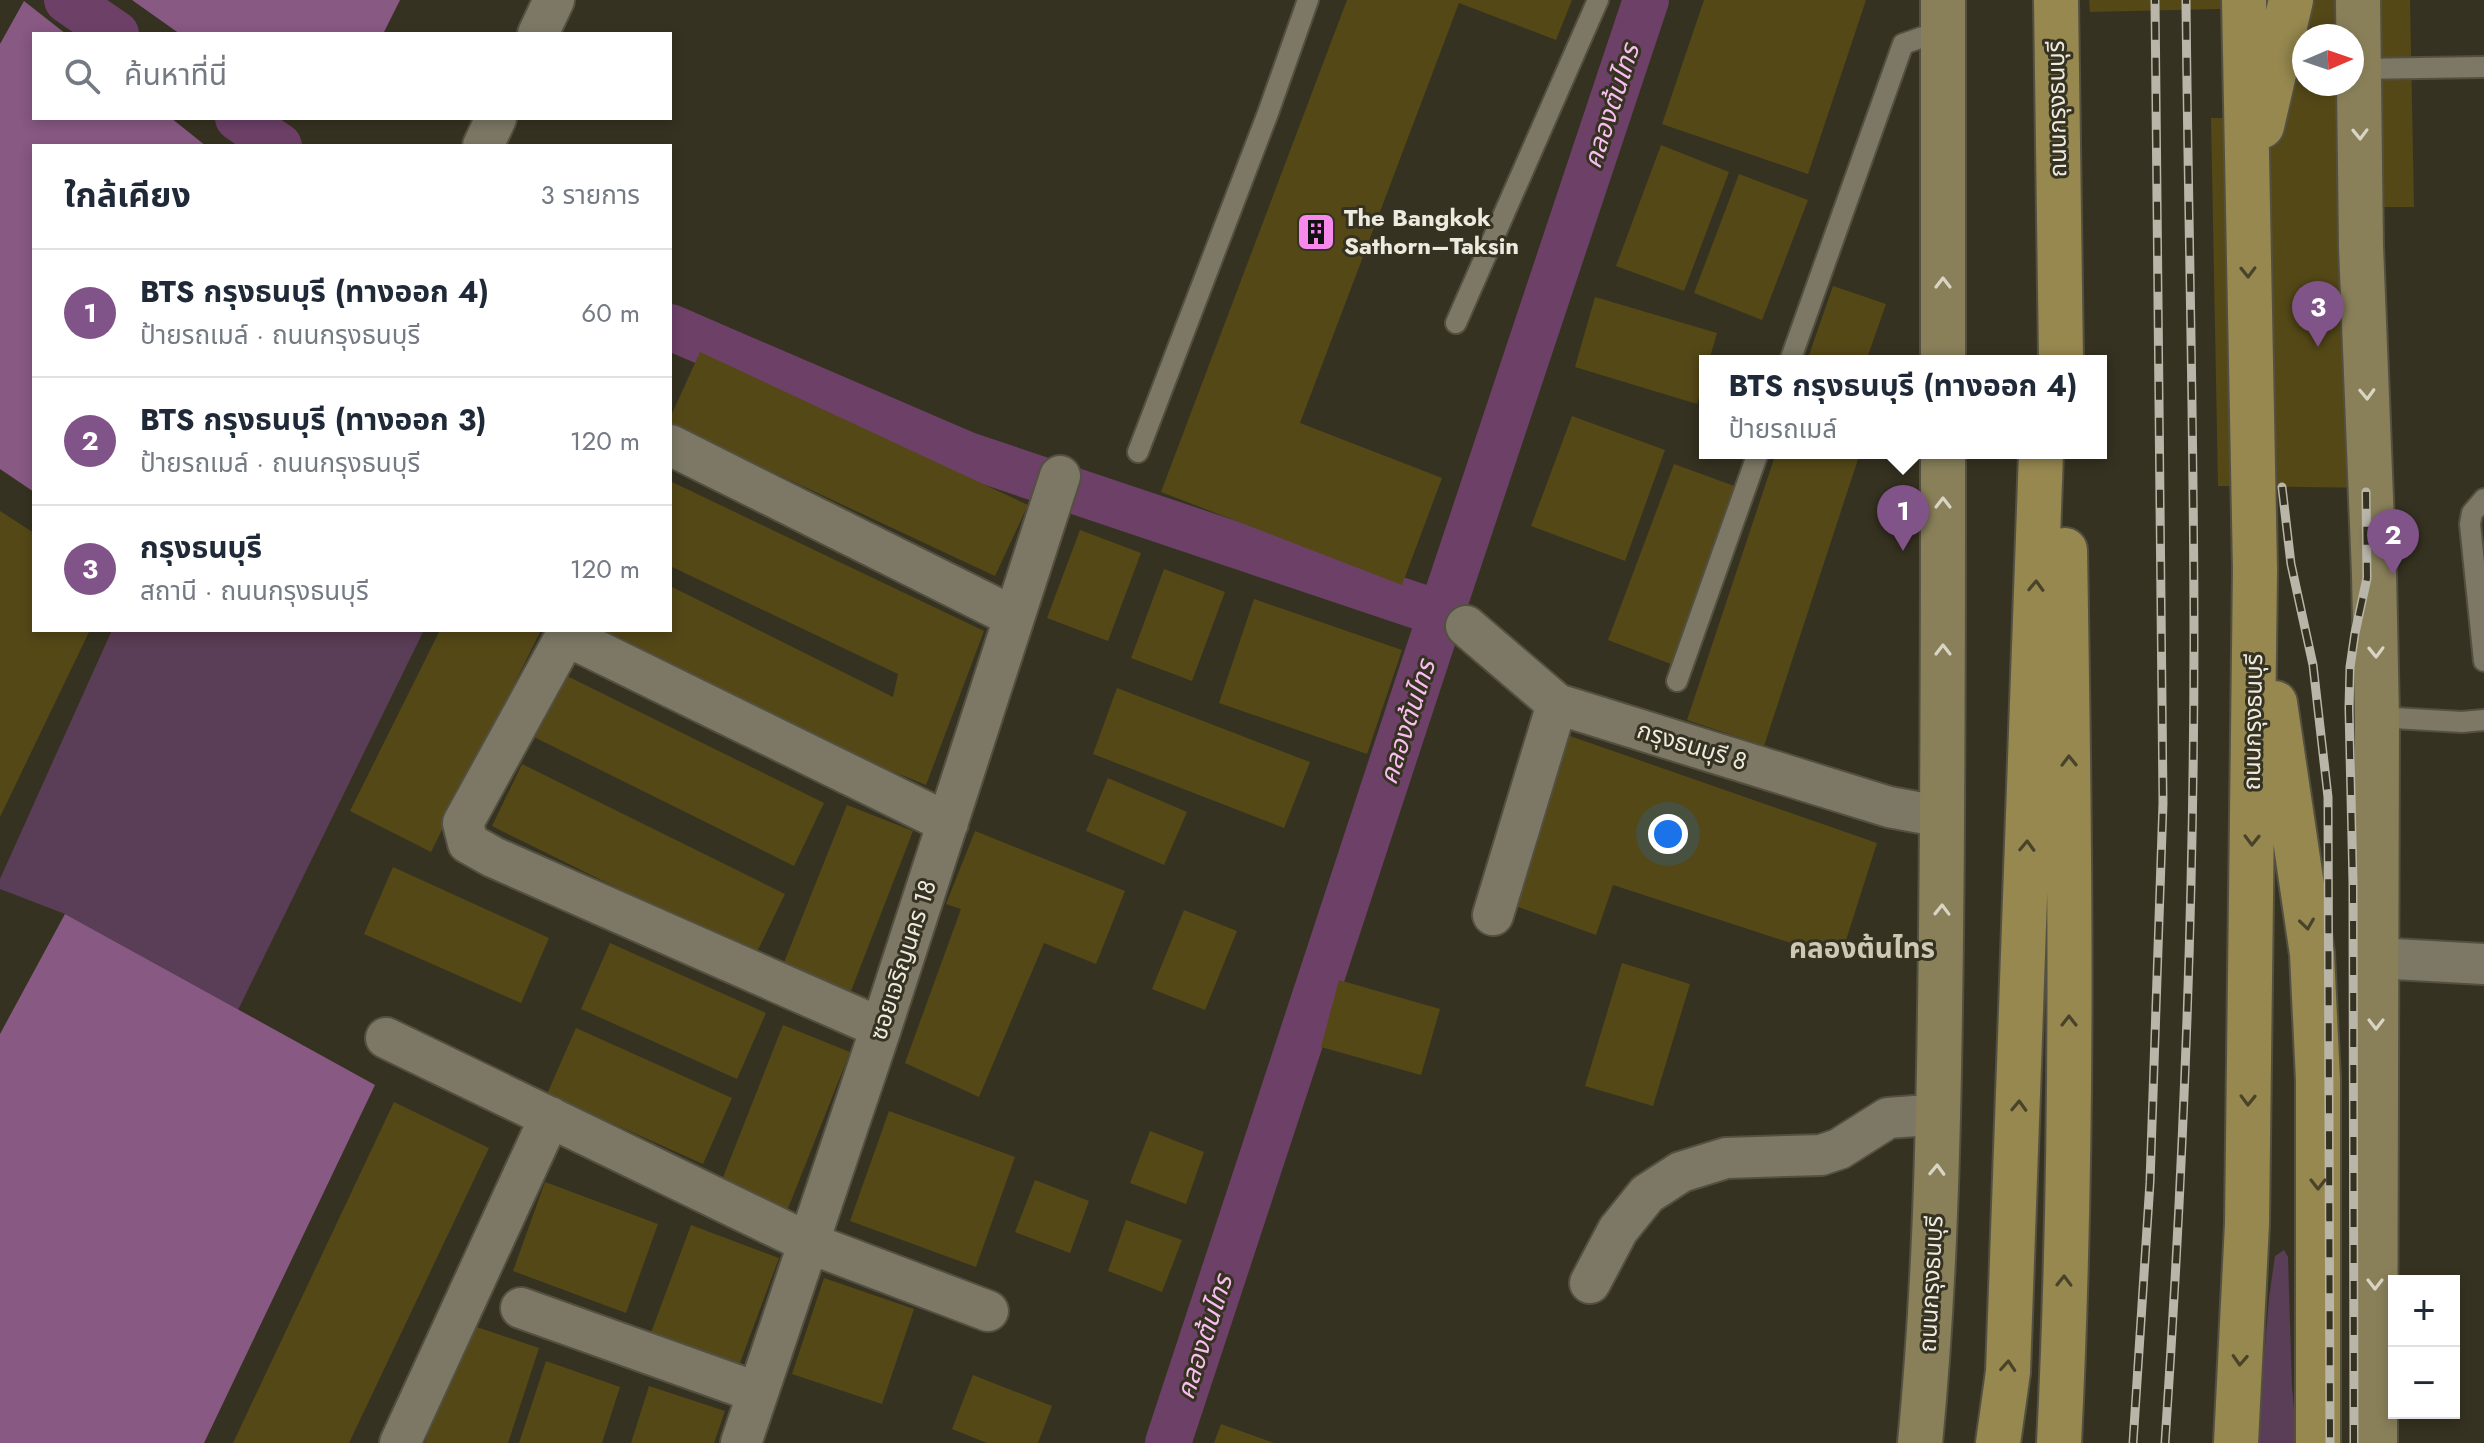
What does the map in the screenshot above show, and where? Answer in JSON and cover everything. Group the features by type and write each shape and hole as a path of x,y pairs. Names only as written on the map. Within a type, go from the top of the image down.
{"main road":[{"name":"ถนนกรุงธนบุรี","path":"2056,0 2061,355"},
{"name":"ถนนกรุงธนบุรี","path":"2236,1443 2247,1224 2255,570 2244,0"},
{"path":"2246,194 2291,0"},
{"path":"2358,0 2358,24"},
{"path":"1943,15 1943,355"},
{"path":"2359,96 2361,247 2377,717 2375,1443"},
{"path":"2045,355 2057,98"},
{"name":"ถนนกรุงธนบุรี","path":"1920,1443 1933,1285 1938,1118 1943,817 1943,459"},
{"path":"1998,1443 2008,1372 2041,459"},
{"path":"2059,1443 2069,1092 2069,792 2063,459"},
{"path":"2255,570 2312,954 2318,1080 2318,1443"}],"street":[{"path":"539,32 554,0"},
{"path":"484,144 495,120"},
{"path":"672,446 1014,617"},
{"name":"ซอยเจริญนคร 18","path":"741,1443 881,1028 1060,476"},
{"name":"กรุงธนบุรี 8","path":"1466,626 1557,704 1889,807 1943,817"},
{"path":"881,1028 493,857 468,843 463,823 568,633 948,823"},
{"path":"1493,915 1557,704"},
{"path":"2377,958 2484,964"},
{"path":"386,1038 809,1243 988,1311"},
{"path":"400,1443 550,1117"},
{"path":"1590,1283 1618,1230 1647,1194 1681,1172 1726,1158 1821,1155 1839,1149 1888,1118 1938,1118"},
{"path":"521,1308 756,1392"}],"lane":[{"path":"1138,452 1308,0"},
{"path":"1456,323 1598,0"},
{"path":"1792,355 1903,44 1943,15"},
{"path":"2364,69 2483,67"},
{"path":"1677,681 1756,459"},
{"path":"2484,499 2472,513 2470,524 2484,661"},
{"path":"2377,717 2462,722 2484,720"}],"shaded area":[{"path":"132,0 400,0 384,32 177,32"},
{"path":"24,1 63,32 32,32 32,120 174,120 204,144 32,144 32,491 0,469 0,44"},
{"path":"111,632 423,632 238,1010 65,914 0,889 0,879"},
{"path":"65,914 375,1085 204,1443 0,1443 0,1034"},
{"path":"2284,1250 2288,1257 2297,1443 2257,1443 2269,1298 2275,1256"}],"building":[{"name":"The Bangkok Sathorn–Taksin","path":"1347,0 1572,0 1556,40 1459,3 1300,423 1442,478 1402,585 1161,492"},
{"path":"1704,0 1866,0 1808,174 1662,124"},
{"path":"2089,0 2410,0 2414,207 2381,207 2383,488 2218,486 2211,118 2263,118 2260,8 2090,12"},
{"path":"1661,145 1729,172 1684,291 1616,266"},
{"path":"1739,174 1808,200 1762,320 1694,293"},
{"path":"1833,286 1886,304 1868,355 1809,355"},
{"path":"1595,297 1717,333 1711,355 1699,355 1697,404 1575,367"},
{"path":"700,352 1028,505 995,576 672,425 672,414"},
{"path":"1572,416 1665,450 1625,561 1531,526"},
{"path":"1774,459 1858,459 1764,746 1687,720"},
{"path":"1674,464 1737,487 1671,664 1608,640"},
{"path":"672,482 984,631 926,785 862,759 606,632 672,632 672,587 893,697 898,674 672,567"},
{"path":"0,511 32,532 32,632 89,632 0,817"},
{"path":"1080,530 1141,553 1108,641 1047,618"},
{"path":"1164,569 1225,592 1192,681 1131,658"},
{"path":"1254,599 1402,650 1367,754 1219,703"},
{"path":"439,632 540,632 431,852 350,811"},
{"path":"561,673 824,803 794,866 530,735"},
{"path":"1117,688 1310,762 1284,828 1093,754"},
{"path":"1570,736 1877,843 1840,959 1613,885 1596,935 1510,904"},
{"path":"522,764 785,894 755,956 492,826"},
{"path":"1108,778 1187,812 1164,865 1086,831"},
{"path":"847,805 913,831 851,991 783,965"},
{"path":"975,831 1125,891 1096,964 1044,943 979,1097 905,1063 961,909 946,904"},
{"path":"393,867 549,938 521,1003 364,934"},
{"path":"1184,910 1237,931 1205,1010 1152,989"},
{"path":"610,943 766,1013 737,1079 581,1009"},
{"path":"1622,963 1690,984 1653,1106 1585,1086"},
{"path":"1339,980 1440,1009 1421,1075 1321,1047"},
{"path":"783,1025 850,1052 787,1211 720,1185"},
{"path":"576,1028 732,1098 703,1164 547,1094"},
{"path":"394,1102 489,1148 349,1443 233,1443"},
{"path":"889,1111 1015,1157 976,1267 850,1221"},
{"path":"1150,1131 1204,1152 1186,1204 1130,1183"},
{"path":"1035,1180 1089,1201 1070,1253 1015,1232"},
{"path":"545,1182 658,1224 626,1313 513,1271"},
{"path":"1126,1220 1182,1240 1162,1292 1108,1271"},
{"path":"691,1225 779,1258 737,1371 649,1338"},
{"path":"824,1278 914,1309 882,1404 792,1374"},
{"path":"465,1323 539,1348 508,1443 425,1443"},
{"path":"546,1361 620,1387 602,1443 519,1443"},
{"path":"973,1375 1052,1406 1038,1443 987,1443 952,1429"},
{"path":"649,1386 725,1411 714,1443 631,1443"},
{"path":"1221,1424 1274,1443 1214,1443"}],"waterway":[{"path":"67,0 113,32"},
{"name":"คลองต้นไทร","path":"1168,1443 1646,0"},
{"path":"241,120 276,144"},
{"path":"672,328 965,454 1441,614"}],"railway":[{"path":"2133,1443 2150,1182 2163,803 2155,0"},
{"path":"2165,1443 2177,1242 2192,840 2193,479 2186,0"},
{"path":"2282,487 2291,564 2313,665 2328,797 2330,1443"},
{"path":"2354,1443 2353,883 2349,708 2350,667 2367,578 2366,492"}],"place":[{"name":"The Bangkok Sathorn–Taksin","path":"1316,232"},
{"name":"กรุงธนบุรี","path":"2318,347"},
{"name":"BTS กรุงธนบุรี (ทางออก 4)","path":"1903,551"},
{"name":"BTS กรุงธนบุรี (ทางออก 3)","path":"2393,575"}],"district":[{"name":"คลองต้นไทร","path":"1862,948"}]}
